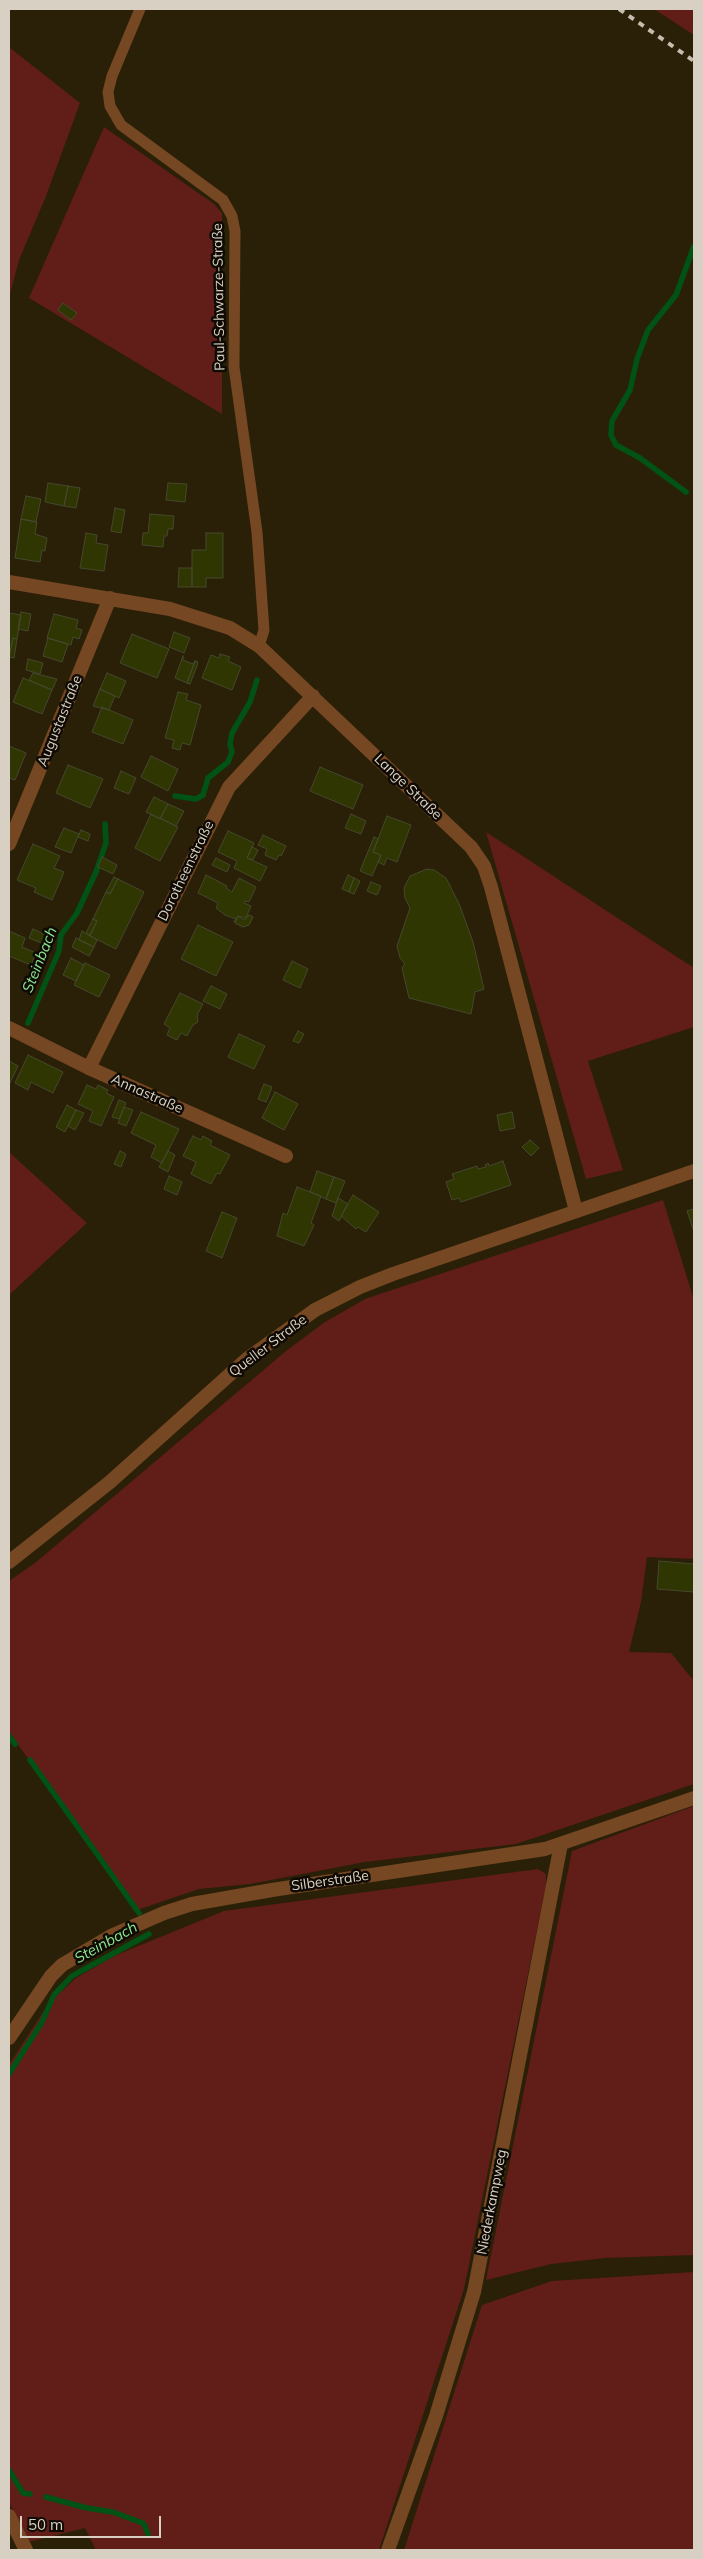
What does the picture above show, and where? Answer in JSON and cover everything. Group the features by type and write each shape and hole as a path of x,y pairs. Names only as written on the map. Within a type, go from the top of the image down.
{"street":[{"name":"Lange Straße","path":"9,582 170,609 207,619 230,628 259,646 471,847 484,866 576,1211"},
{"name":"Augustastraße","path":"9,844 110,598"},
{"name":"Dorotheenstraße","path":"89,1068 230,787 313,696"},
{"name":"Annastraße","path":"9,1028 89,1068 286,1156"},
{"name":"Queller Straße","path":"9,1562 110,1482 241,1365 274,1338 315,1310 360,1287 393,1274 694,1171"},
{"name":"Silberstraße","path":"9,2038 51,1976 62,1964 111,1936 164,1913 192,1904 272,1890 529,1852 561,1844 694,1798"},
{"name":"Niederkampweg","path":"388,2550 436,2416 474,2292 561,1844"},
{"path":"9,2516 26,2550"}],"lane":[{"name":"Paul-Schwarze-Straße","path":"140,9 112,76 108,92 110,106 121,125 223,200 232,216 235,231 234,367 257,532 264,630 259,646"}],"shaded area":[{"path":"654,9 694,9 694,35"},
{"path":"9,47 80,103 46,196 19,260 9,298"},
{"path":"104,127 214,204 222,213 222,414 29,298"},
{"path":"486,832 694,968 694,1027 588,1061 623,1170 586,1179"},
{"path":"9,1152 87,1223 9,1295"},
{"path":"663,1200 694,1300 694,1559 647,1557 641,1602 629,1652 671,1653 694,1681 694,1784 516,1844 365,1862 250,1884 199,1889 137,1910 9,1732 9,1581 35,1563 286,1351 325,1322 365,1299"},
{"path":"694,1806 694,2255 605,2258 551,2264 486,2280 572,1851"},
{"path":"538,1869 546,1874 546,1885 464,2289 379,2550 96,2550 85,2528 29,2542 9,2502 9,2065 49,2003 76,1978 114,1956 224,1911"},
{"path":"694,2272 694,2550 404,2550 482,2305 552,2281"}],"building":[{"path":"63,303 77,313 71,320 58,310"},
{"path":"48,483 68,486 64,506 45,502"},
{"path":"168,483 187,484 185,502 166,500"},
{"path":"68,486 80,488 76,508 64,506"},
{"path":"26,496 41,499 36,522 21,519"},
{"path":"115,508 125,510 121,533 111,531"},
{"path":"150,514 174,516 173,529 168,529 167,536 164,536 163,547 142,545 143,533 148,533"},
{"path":"21,519 37,522 35,534 47,538 45,551 42,550 40,562 15,558"},
{"path":"86,533 97,535 96,543 108,545 104,571 80,568"},
{"path":"206,533 223,533 223,578 206,578 206,587 192,587 192,550 206,550"},
{"path":"179,568 192,568 192,587 178,587"},
{"path":"21,612 31,614 28,631 18,629"},
{"path":"9,613 21,615 17,639 13,638 9,658"},
{"path":"54,614 78,620 76,628 82,630 79,639 73,637 71,645 47,638"},
{"path":"174,632 190,638 184,653 169,647"},
{"path":"132,634 169,649 157,678 120,663"},
{"path":"13,638 17,639 14,658 9,657"},
{"path":"48,638 68,644 62,662 43,656"},
{"path":"220,654 230,657 228,661 241,667 232,690 202,678 211,655 219,658"},
{"path":"183,656 183,660 193,664 195,661 187,683 175,678"},
{"path":"28,659 43,663 40,674 26,670"},
{"path":"195,661 198,663 190,684 187,683"},
{"path":"33,673 57,679 52,690 29,680"},
{"path":"107,673 126,681 119,698 100,689"},
{"path":"23,678 52,690 42,714 13,702"},
{"path":"100,689 115,696 109,710 93,706"},
{"path":"178,692 188,694 186,700 201,705 190,745 182,743 180,750 172,748 174,740 165,738"},
{"path":"102,707 133,720 123,744 92,732"},
{"path":"9,746 26,753 15,780 9,778"},
{"path":"151,756 178,769 168,791 141,777"},
{"path":"68,765 103,779 90,808 56,793"},
{"path":"320,767 363,785 353,809 310,791"},
{"path":"121,771 136,778 129,794 114,788"},
{"path":"154,797 168,804 160,819 146,812"},
{"path":"168,804 184,811 176,826 160,818"},
{"path":"151,814 178,827 160,861 135,848"},
{"path":"351,814 366,821 361,834 345,828"},
{"path":"387,816 411,825 397,862 387,858 384,865 378,862 381,855 373,852"},
{"path":"64,828 79,834 71,853 55,847"},
{"path":"81,830 90,834 88,841 78,837"},
{"path":"228,831 254,843 247,858 267,867 260,881 234,868 237,861 218,852"},
{"path":"263,835 286,846 281,856 279,855 276,860 265,855 267,849 258,845"},
{"path":"374,837 378,839 373,852 381,855 372,876 360,871"},
{"path":"33,844 60,856 54,868 64,872 52,900 34,892 36,888 17,880"},
{"path":"252,847 258,850 253,860 247,858"},
{"path":"102,857 117,865 113,874 98,867"},
{"path":"216,858 230,865 227,872 212,865"},
{"path":"427,869 434,870 446,878 460,906 473,942 484,989 475,992 471,1014 409,998 402,968 405,964 400,958 397,946 410,908 405,898 404,888 410,876"},
{"path":"206,875 227,886 226,888 232,892 239,878 256,887 249,902 245,901 244,903 251,906 246,918 238,916 236,919 225,915 216,908 218,903 198,893"},
{"path":"348,875 354,878 349,892 342,889"},
{"path":"114,877 118,879 110,894 106,892"},
{"path":"354,878 360,881 354,894 349,892"},
{"path":"118,879 144,892 116,949 90,936 97,921 93,919 106,892 110,894"},
{"path":"371,882 381,886 377,895 367,891"},
{"path":"249,915 253,917 249,925 243,927 235,923 238,916 244,920"},
{"path":"93,919 97,921 90,935 86,933"},
{"path":"198,925 233,942 216,976 181,959"},
{"path":"33,929 48,936 44,944 29,938"},
{"path":"9,931 25,938 22,947 36,953 31,965 9,956"},
{"path":"82,931 97,940 94,947 79,940"},
{"path":"76,938 94,947 89,956 72,947"},
{"path":"71,958 84,965 76,981 63,975"},
{"path":"292,961 308,969 300,988 283,980"},
{"path":"85,963 110,975 99,997 74,985"},
{"path":"211,986 227,994 220,1009 203,1001"},
{"path":"180,993 203,1004 197,1015 198,1022 193,1025 187,1036 181,1033 177,1040 167,1035 170,1028 164,1024"},
{"path":"298,1031 304,1034 299,1043 293,1041"},
{"path":"239,1034 265,1046 254,1069 228,1057"},
{"path":"28,1055 63,1072 53,1093 31,1082 28,1090 15,1083"},
{"path":"9,1061 18,1066 9,1085"},
{"path":"264,1084 272,1087 266,1102 258,1099"},
{"path":"87,1085 96,1089 98,1085 108,1090 106,1093 114,1097 101,1126 89,1121 93,1111 78,1104"},
{"path":"275,1092 298,1104 284,1130 262,1118"},
{"path":"119,1100 126,1103 119,1119 112,1117"},
{"path":"67,1105 76,1110 65,1132 56,1127"},
{"path":"124,1107 133,1110 126,1126 118,1123"},
{"path":"76,1110 84,1113 75,1130 68,1126"},
{"path":"141,1112 179,1129 162,1163 151,1157 156,1145 131,1133"},
{"path":"512,1112 515,1128 500,1131 497,1115"},
{"path":"193,1136 201,1140 203,1136 212,1141 210,1145 230,1155 220,1174 217,1173 211,1184 191,1174 196,1162 183,1156"},
{"path":"530,1140 539,1148 531,1156 522,1147"},
{"path":"120,1151 126,1154 121,1167 114,1164"},
{"path":"168,1151 175,1155 168,1172 159,1167"},
{"path":"503,1161 511,1185 461,1202 459,1198 452,1200 446,1182 454,1179 452,1174 477,1166 478,1169 486,1167 485,1165 488,1163 489,1166"},
{"path":"317,1171 334,1177 326,1199 310,1192"},
{"path":"169,1176 182,1182 177,1195 164,1189"},
{"path":"334,1177 345,1181 336,1203 326,1199"},
{"path":"297,1187 321,1196 311,1223 314,1225 304,1246 277,1236 283,1213 287,1215"},
{"path":"353,1195 379,1212 366,1232 358,1227 356,1229 341,1216"},
{"path":"338,1198 348,1204 339,1221 332,1216"},
{"path":"694,1209 694,1232 687,1211"},
{"path":"222,1212 237,1218 222,1258 206,1251"},
{"path":"659,1561 694,1564 694,1592 657,1589"}],"waterway":[{"name":"Steinbach","path":"686,492 640,458 616,445 611,435 612,421 630,390 637,359 648,330 676,295 694,246"},
{"name":"Steinbach","path":"175,796 196,799 203,795 208,778 228,762 232,752 230,744 232,733 250,702 257,680"},
{"name":"Steinbach","path":"28,1023 59,951 61,935 77,913 96,872 106,843 105,824"},
{"name":"Steinbach","path":"9,1736 15,1744"},
{"name":"Steinbach","path":"30,1760 139,1913"},
{"name":"Steinbach","path":"9,2074 42,2022 54,1995 72,1976 149,1934"},
{"name":"Steinbach","path":"9,2470 23,2493 30,2494"},
{"name":"Steinbach","path":"46,2497 87,2508 113,2512 144,2524 148,2534"}],"railway":[{"path":"619,9 694,61"}]}
